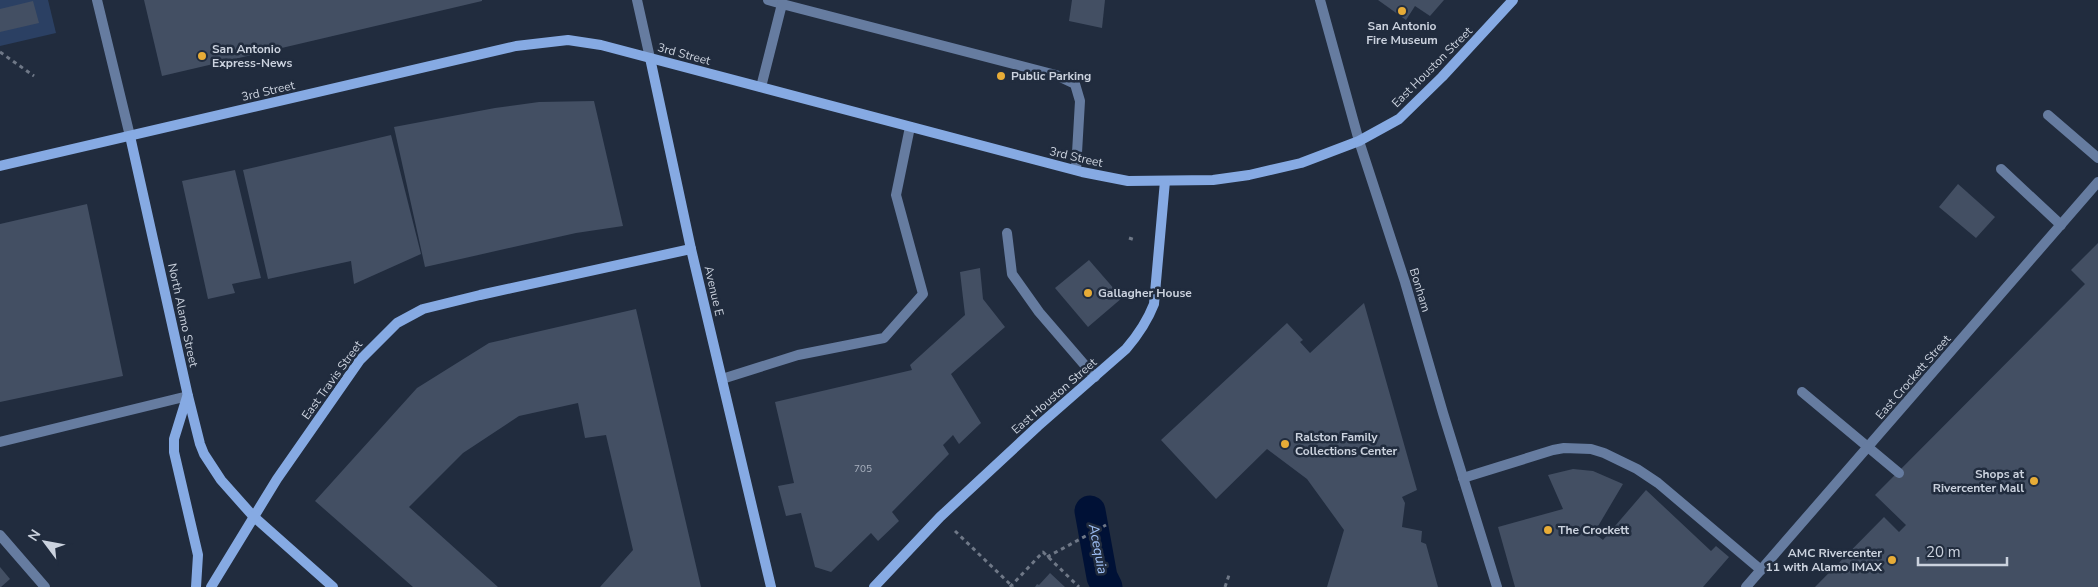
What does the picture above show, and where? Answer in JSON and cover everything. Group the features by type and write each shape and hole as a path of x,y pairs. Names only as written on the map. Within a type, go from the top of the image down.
{"main road":[{"name":"East Houston Street","path":"1359,141 1398,118 1442,77 1513,0"},
{"name":"3rd Street","path":"0,166 516,46 568,40 602,45 1076,170 1128,181 1213,180 1249,175 1302,163 1359,141"},
{"name":"Avenue E","path":"650,58 691,249 771,587"},
{"name":"North Alamo Street","path":"130,136 188,396 204,454 222,480 253,516 333,587"},
{"name":"East Houston Street","path":"874,587 940,517 1132,342 1148,319 1154,304 1164,181"},
{"name":"East Travis Street","path":"211,587 253,516 360,360 397,323 423,310 480,294 691,249"},
{"path":"188,396 174,438 174,452 198,555 196,587"}],"street":[{"name":"North Alamo Street","path":"97,0 130,136"},
{"name":"Avenue E","path":"637,0 650,58"},
{"path":"768,0 1056,75 1075,84 1080,101 1076,170"},
{"name":"Bonham","path":"1320,0 1359,141 1405,282 1497,587"},
{"path":"761,87 782,4"},
{"path":"2048,114 2098,158"},
{"path":"722,379 798,355 884,338 923,294 896,195 910,127"},
{"path":"2001,169 2061,225"},
{"name":"East Crockett Street","path":"1746,587 2098,182"},
{"path":"1007,233 1012,274 1039,312 1095,377"},
{"path":"1802,392 1899,473"},
{"path":"0,442 188,396"},
{"path":"1463,478 1553,450 1570,448 1591,449 1619,460 1658,483 1761,570"},
{"path":"0,536 45,587"}],"path":[{"path":"0,52 34,76"},
{"path":"1129,238 1135,240"},
{"path":"940,517 1012,586 1043,552 1079,587"},
{"path":"1047,557 1106,525"},
{"path":"1225,587 1230,572"}],"shaded area":[{"path":"0,0 48,0 56,33 0,46"}],"building":[{"name":"San Antonio Express-News","path":"144,0 482,0 482,1 162,76"},
{"path":"1072,0 1105,0 1102,28 1069,21"},
{"name":"San Antonio Fire Museum","path":"1378,0 1444,0 1430,16 1415,6 1406,20"},
{"path":"33,1 39,23 0,32 0,9"},
{"path":"594,101 623,226 576,233 425,267 394,127 495,108 539,102"},
{"path":"391,135 421,254 354,284 351,261 268,279 243,170"},
{"path":"235,170 261,278 232,284 235,293 208,299 182,181"},
{"path":"1958,184 1995,217 1976,238 1939,207"},
{"path":"87,204 123,376 0,402 0,224"},
{"path":"2098,243 2098,587 1815,587 1884,517 1899,532 1906,525 1875,495 2085,284 2071,270"},
{"name":"Gallagher House","path":"1089,260 1122,298 1088,327 1055,288"},
{"path":"980,268 983,299 1005,327 951,374 981,423 959,444 953,435 943,445 949,454 892,512 899,521 878,541 871,533 831,572 815,567 801,513 786,516 778,486 794,483 775,402 912,370 910,365 965,315 960,272"},
{"name":"Ralston Family Collections Center","path":"1364,303 1417,490 1402,497 1405,503 1402,527 1422,531 1421,542 1426,544 1438,587 1327,587 1344,530 1307,479 1267,449 1216,499 1161,440 1287,323 1303,340 1300,342 1310,353"},
{"path":"636,309 701,587 600,587 633,550 606,435 585,438 578,403 519,416 463,453 409,507 498,587 413,587 315,501 417,388 489,343"},
{"name":"The Crockett","path":"1573,469 1593,471 1623,484 1594,533 1603,540 1646,490 1711,551 1716,546 1729,557 1703,587 1515,587 1498,527 1563,509 1548,475"},
{"path":"0,567 10,579 1,587 0,587"},
{"path":"1050,573 1065,587 1035,587 1037,584 1039,585"}],"waterway":[{"name":"Acequia","path":"1090,511 1102,577 1107,587"}],"place":[{"name":"San Antonio Fire Museum","path":"1402,11"},
{"name":"San Antonio Express-News","path":"202,56"},
{"name":"Public Parking","path":"1001,76"},
{"name":"Gallagher House","path":"1088,293"},
{"name":"Ralston Family Collections Center","path":"1285,444"},
{"name":"Shops at Rivercenter Mall","path":"2034,481"},
{"name":"The Crockett","path":"1548,530"},
{"name":"AMC Rivercenter 11 with Alamo IMAX","path":"1892,560"}]}
